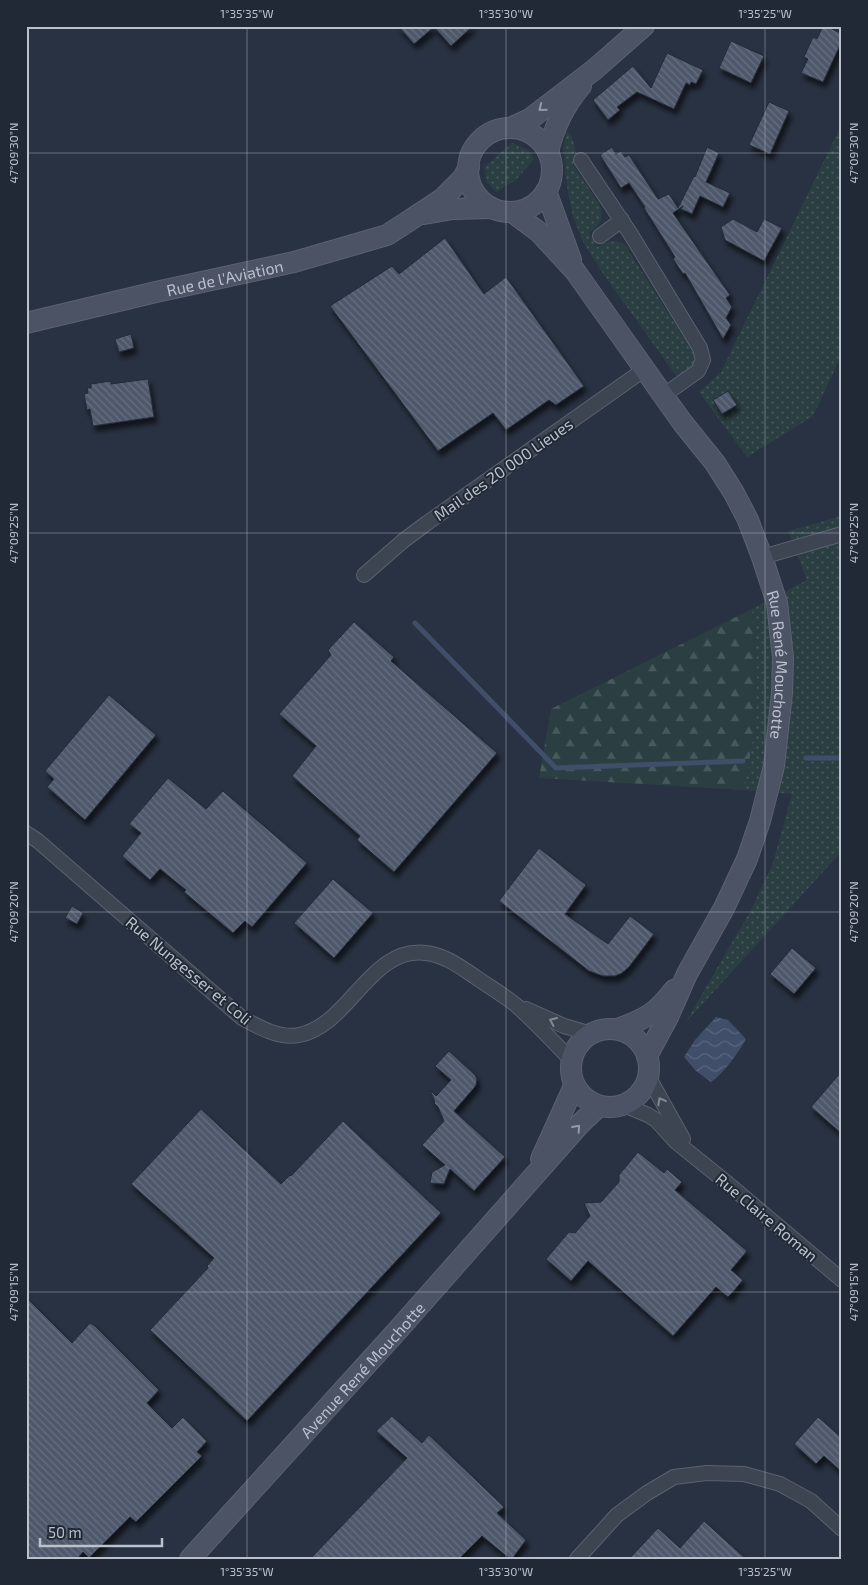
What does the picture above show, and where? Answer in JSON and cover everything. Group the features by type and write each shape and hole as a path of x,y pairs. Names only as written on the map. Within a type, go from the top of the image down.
{"street":[{"path":"510,128 525,131 544,145 552,165 552,172 546,192 532,206 512,212 505,212 492,208 472,188 469,167 472,153 480,141 494,132 510,128 530,118 595,69 644,26"},
{"path":"548,152 551,136 557,122 570,100 595,69"},
{"path":"581,160 622,220 700,348 703,360 698,371 664,396"},
{"name":"Rue de l'Aviation","path":"26,323 294,262 386,235 442,199 463,178 469,167"},
{"name":"Rue René Mouchotte","path":"546,192 575,271"},
{"name":"Rue de l'Aviation","path":"417,215 454,209 492,208"},
{"name":"Rue René Mouchotte","path":"512,212 539,232 575,271 664,396 715,463 748,520 777,604 783,658 779,722 774,766 760,821 747,858 724,908 687,974 668,1017 647,1056"},
{"path":"600,236 622,220"},
{"name":"Mail des 20 000 Lieues","path":"364,575 427,523 645,369"},
{"path":"762,557 842,534"},
{"name":"Rue Nungesser et Coli","path":"26,833 46,848 242,1018 263,1029 282,1035 299,1035 316,1029 331,1018 385,965 411,953 426,953 449,960 516,1005 564,1026 591,1034"},
{"name":"Rue René Mouchotte","path":"618,1029 644,1019 654,1012 664,1003 687,974"},
{"name":"Rue Nungesser et Coli","path":"516,1005 571,1060"},
{"path":"618,1029 632,1035 644,1048 649,1062 649,1078 645,1088 633,1101 614,1108 599,1106 585,1099 574,1086 571,1060 583,1040 591,1034 600,1030 618,1029"},
{"name":"Rue Claire Roman","path":"649,1078 693,1155"},
{"name":"Avenue René Mouchotte","path":"533,1177 574,1086"},
{"name":"Rue Claire Roman","path":"624,1105 656,1120 675,1141 842,1280"},
{"name":"Avenue René Mouchotte","path":"190,1559 384,1345 580,1124 599,1106"},
{"path":"577,1559 617,1515 646,1493 674,1478 706,1473 744,1474 780,1484 811,1501 842,1529"}],"green space":[{"path":"842,124 842,354 813,416 747,457 699,392 721,372"},
{"path":"567,131 572,137 579,160 573,165 601,209 601,221 589,233 597,247 611,241 617,241 625,245 692,351 694,364 679,380 602,272 582,240 573,216 567,186 563,148"},
{"path":"512,143 528,150 534,159 516,180 496,192 487,182 484,167"},
{"path":"842,516 842,851 686,1022 752,908 773,863 792,794 744,790 754,733 757,675 752,609 807,580 788,531"},
{"path":"752,609 757,675 754,733 744,790 539,778 551,709"}],"water":[{"path":"716,1017 728,1020 746,1039 721,1074 711,1082 696,1071 684,1057 695,1040"}],"building":[{"path":"398,26 473,26 451,46 434,27 414,44"},
{"path":"823,26 842,34 842,41 823,82 801,73 808,59 804,57 813,37 817,39"},
{"path":"731,41 764,56 751,83 719,68"},
{"path":"667,53 703,70 696,84 691,82 690,85 686,83 674,109 637,92 617,107 620,110 608,120 593,100 633,66 651,88"},
{"path":"769,102 789,111 770,154 749,145"},
{"path":"612,147 616,154 621,151 625,157 629,155 658,199 669,194 678,208 695,177 707,147 719,153 706,182 730,193 723,207 700,196 692,214 681,209 683,206 673,213 730,295 726,298 732,307 726,318 731,325 723,339 685,273 683,274 673,259 675,257 629,183 621,188 600,155"},
{"path":"733,219 757,232 764,219 782,228 764,261 725,240 721,227"},
{"path":"445,238 484,294 506,277 584,386 556,405 549,400 506,430 493,413 438,451 330,306 392,266 399,274"},
{"path":"131,334 134,348 119,352 115,339"},
{"path":"148,379 154,417 93,426 90,409 87,410 84,394 88,393 87,388 91,388 91,384 111,381 111,384"},
{"path":"728,391 737,405 722,414 713,400"},
{"path":"354,622 394,657 391,661 497,753 394,872 357,840 360,836 292,776 316,746 279,714 331,655 328,650"},
{"path":"109,695 156,735 85,820 47,787 54,779 45,771"},
{"path":"168,778 206,809 223,791 307,863 252,927 245,921 233,933 160,869 150,880 122,856 141,833 129,824"},
{"path":"539,848 586,885 565,914 608,944 630,916 654,934 629,967 622,973 615,976 603,976 589,971 499,901"},
{"path":"333,879 373,913 334,958 294,923"},
{"path":"72,906 83,913 77,924 65,918"},
{"path":"792,948 816,968 794,994 770,974"},
{"path":"449,1051 477,1079 474,1088 454,1111 505,1157 474,1191 450,1169 444,1184 430,1183 432,1172 445,1165 422,1145 444,1121 438,1107 434,1103 430,1090 436,1096 451,1080 435,1066"},
{"path":"842,1071 842,1134 811,1107"},
{"path":"201,1109 281,1184 291,1176 343,1121 441,1213 247,1421 150,1330 208,1268 207,1266 214,1258 131,1184"},
{"path":"638,1152 664,1173 667,1169 682,1182 675,1190 747,1251 731,1270 743,1280 732,1293 728,1297 716,1287 673,1336 588,1261 571,1281 546,1259 569,1232 575,1233 590,1216 584,1203 601,1202 619,1182 619,1175"},
{"path":"26,1297 72,1343 90,1323 95,1326 159,1390 147,1403 172,1428 183,1417 207,1441 197,1452 202,1456 136,1522 130,1517 89,1558 83,1552 77,1559 26,1559"},
{"path":"392,1416 422,1443 429,1435 504,1507 497,1513 526,1540 512,1559 482,1536 459,1559 310,1559 407,1458 376,1431"},
{"path":"818,1417 842,1438 842,1472 824,1456 816,1464 794,1444"},
{"path":"704,1521 746,1559 629,1559 658,1528 680,1548"}],"waterway":[{"path":"415,623 556,768 743,761"},
{"path":"806,758 842,758"}]}
